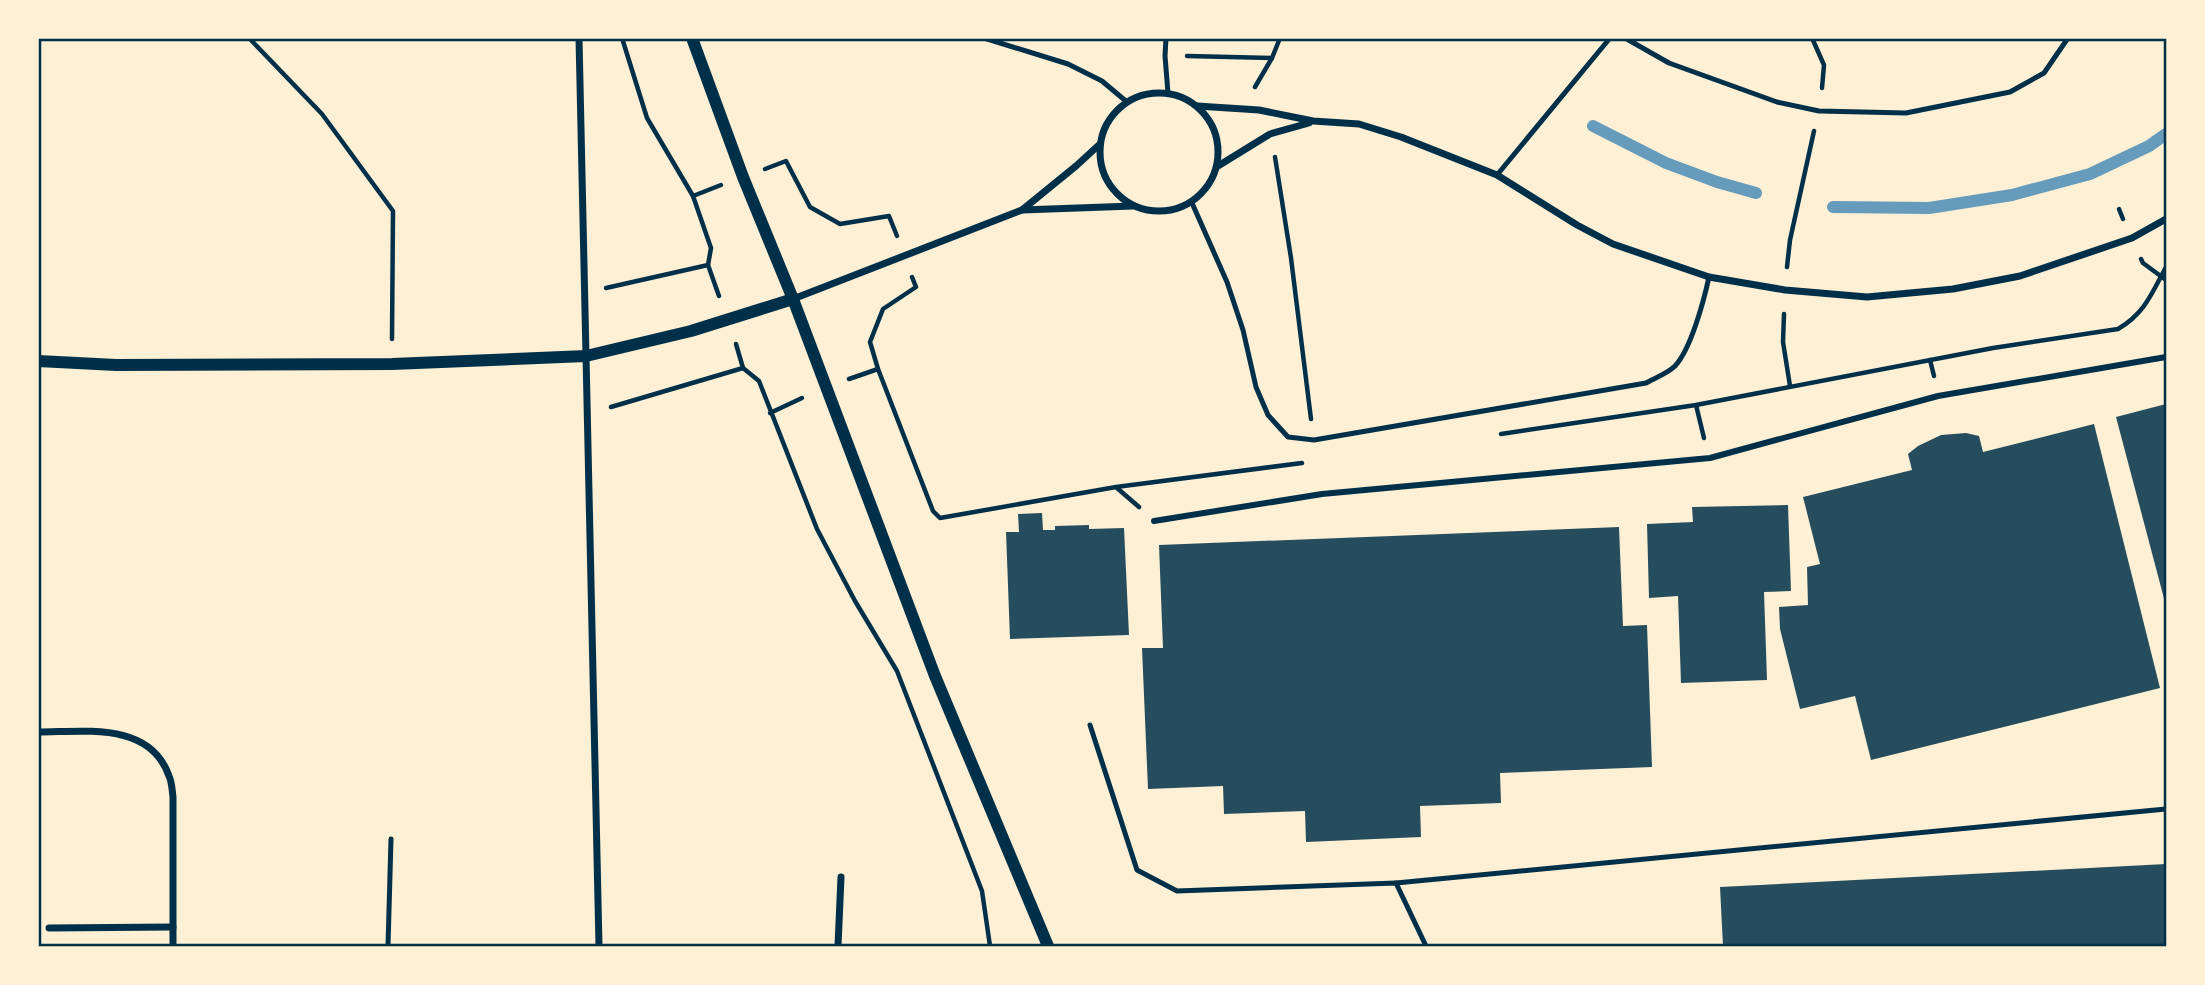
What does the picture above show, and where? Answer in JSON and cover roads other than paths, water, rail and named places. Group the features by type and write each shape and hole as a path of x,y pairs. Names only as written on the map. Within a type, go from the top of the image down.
{"street":[{"path":"579,38 600,947"},
{"path":"692,38 935,676 1048,947"},
{"path":"1168,93 1197,106 1209,118 1216,134 1218,166 1203,193 1192,203 1173,211 1153,212 1134,206 1121,198 1111,187 1100,159 1100,144 1114,113 1127,102 1146,94 1168,93"},
{"path":"1197,106 1259,110 1313,121 1359,124 1401,137 1497,175 1613,244 1709,277 1785,290 1867,298 1953,289 2020,276 2132,238 2166,219"},
{"path":"1218,166 1270,134 1313,121"},
{"path":"38,361 116,365 392,364 586,356 691,331 793,299 1022,210 1100,144"},
{"path":"1022,210 1134,206"},
{"path":"1154,521 1322,494 1710,458 1938,396 2166,357"},
{"path":"38,732 110,732 130,735 146,744 161,759 170,776 173,797 173,947"},
{"path":"838,947 841,877"},
{"path":"49,928 173,927"}],"lane":[{"path":"984,38 1069,64 1102,81 1127,102"},
{"path":"1166,38 1168,93"},
{"path":"1497,175 1610,38"},
{"path":"1625,38 1669,63 1777,102 1819,111 1906,113 2010,92 2044,73 2068,38"},
{"path":"1192,203 1227,282 1256,387 1268,415 1288,437 1314,440 1646,383 1675,366 1689,341 1703,306 1709,277"},
{"path":"1090,725 1137,870 1177,891 1396,883 2166,809"},
{"path":"388,947 391,839"},
{"path":"1396,883 1426,947"}],"waterway":[{"path":"1593,126 1666,163 1756,193"},
{"path":"1833,207 1929,208 2012,195 2090,174 2149,146 2166,134"}]}
